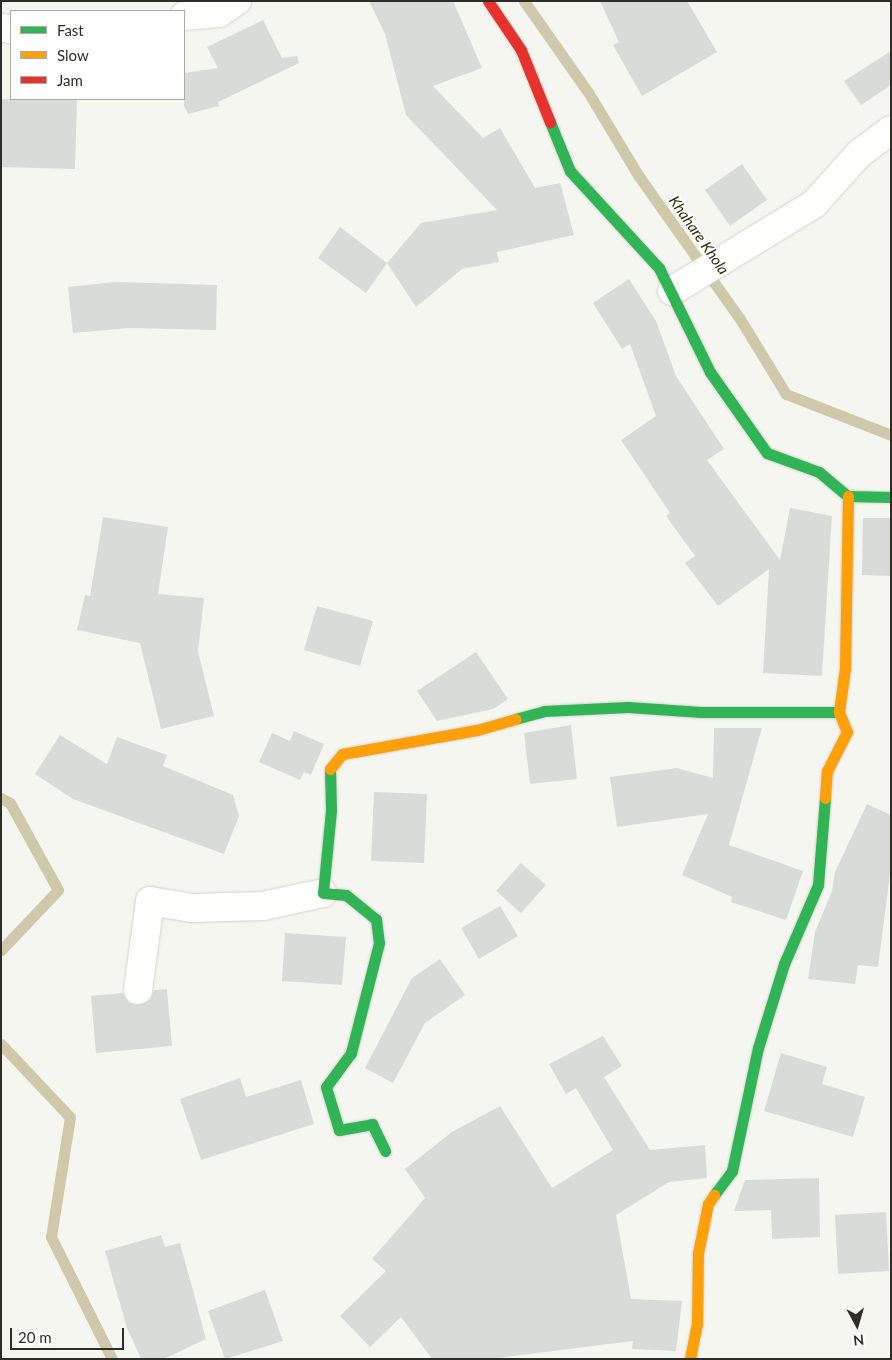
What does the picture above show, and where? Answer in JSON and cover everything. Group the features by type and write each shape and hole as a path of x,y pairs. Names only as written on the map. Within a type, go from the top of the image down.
{"street":[{"path":"185,16 219,13 237,1"},
{"path":"488,1 521,50 570,171 659,268 672,291 710,372 767,453 819,472 848,496 891,497"},
{"path":"672,291 729,258 814,204 859,154 891,130"},
{"path":"690,1359 697,1324 698,1253 708,1204 732,1171 758,1048 784,964 818,884 827,771 847,732 839,712 845,668 848,496"},
{"path":"323,892 331,810 327,772 342,754 477,730 544,711 628,707 701,712 839,712"},
{"path":"138,990 150,901 192,908 262,906 323,892 346,895 376,919 379,943 351,1053 326,1087 339,1130 372,1124 385,1151"}],"building":[{"path":"369,1 453,1 482,68 433,86 483,138 500,128 535,188 560,183 574,235 497,252 499,262 462,269 416,307 387,263 421,223 497,210 406,115 385,34"},
{"path":"600,1 687,1 717,52 642,96 613,45 619,42"},
{"path":"263,20 282,58 297,56 299,63 218,102 219,106 188,114 184,106 185,73 218,68 207,47"},
{"path":"891,51 891,85 861,105 844,81"},
{"path":"1,99 77,100 75,169 1,167"},
{"path":"742,164 767,200 730,226 705,190"},
{"path":"340,227 387,263 366,293 318,258"},
{"path":"629,279 656,321 676,376 724,449 707,460 780,560 790,508 832,516 822,676 763,673 769,569 718,606 685,563 695,556 666,516 670,513 621,440 656,416 630,344 622,349 593,303"},
{"path":"115,282 217,285 216,330 129,328 73,333 68,287"},
{"path":"103,517 168,527 158,594 204,598 198,651 214,716 161,729 140,643 77,630 85,595 90,596"},
{"path":"863,518 891,518 891,576 862,575"},
{"path":"317,606 373,621 360,666 304,650"},
{"path":"476,652 508,699 493,709 437,721 417,691"},
{"path":"571,725 577,779 530,784 524,733"},
{"path":"714,728 762,728 729,845 803,871 786,920 731,902 732,897 682,875 708,814 617,827 610,777 677,768 713,778"},
{"path":"294,731 324,744 311,775 304,772 300,780 259,762 272,733 290,741"},
{"path":"60,735 107,764 117,737 167,755 163,766 233,795 239,816 224,854 73,799 35,774"},
{"path":"374,792 427,794 424,863 371,861"},
{"path":"867,804 891,815 891,867 878,967 858,965 855,984 808,979 815,932 832,891 835,872"},
{"path":"521,863 546,885 521,913 496,891"},
{"path":"500,906 518,936 479,959 461,928"},
{"path":"285,933 346,937 342,985 282,981"},
{"path":"440,959 465,995 425,1023 393,1083 365,1068 412,978"},
{"path":"167,989 172,1046 96,1053 91,996 123,993 128,1002 136,1005 150,1000 154,990"},
{"path":"603,1036 622,1066 604,1077 650,1150 705,1145 707,1178 669,1182 616,1215 631,1299 682,1301 676,1351 632,1349 633,1341 491,1359 432,1359 401,1317 370,1347 340,1316 386,1271 372,1259 425,1198 405,1169 452,1132 500,1106 552,1188 613,1150 576,1088 566,1094 549,1064"},
{"path":"781,1053 827,1067 822,1084 865,1097 853,1137 764,1111"},
{"path":"240,1078 246,1097 301,1080 314,1124 201,1160 180,1099"},
{"path":"819,1178 820,1237 772,1239 771,1210 734,1211 745,1180"},
{"path":"886,1212 889,1271 838,1274 835,1215"},
{"path":"161,1235 165,1247 180,1243 206,1339 164,1359 141,1359 127,1328 105,1251"},
{"path":"265,1290 283,1341 225,1359 208,1311"}],"waterway":[{"name":"Khahare Khola","path":"524,1 588,92 638,175 740,319 786,394 891,435"},
{"path":"1,798 10,803 58,890 1,950"},
{"path":"1,1044 70,1117 51,1237 112,1359"}],"traffic: fast":[{"path":"550,122 570,171 659,268 710,372 767,453 819,472 848,496 891,497"},
{"path":"515,719 544,711 628,707 701,712 839,712"},
{"path":"330,769 331,810 323,893 346,895 376,919 379,943 351,1053 326,1087 339,1130 372,1124 385,1151"},
{"path":"714,1195 732,1171 758,1048 784,964 818,885 825,798"}],"traffic: slow":[{"path":"825,798 827,771 847,732 839,712 845,668 848,496"},
{"path":"330,769 342,754 477,730 515,719"},
{"path":"690,1359 697,1324 698,1253 708,1204 714,1195"}],"traffic: jam":[{"path":"488,1 521,50 550,122"}]}
